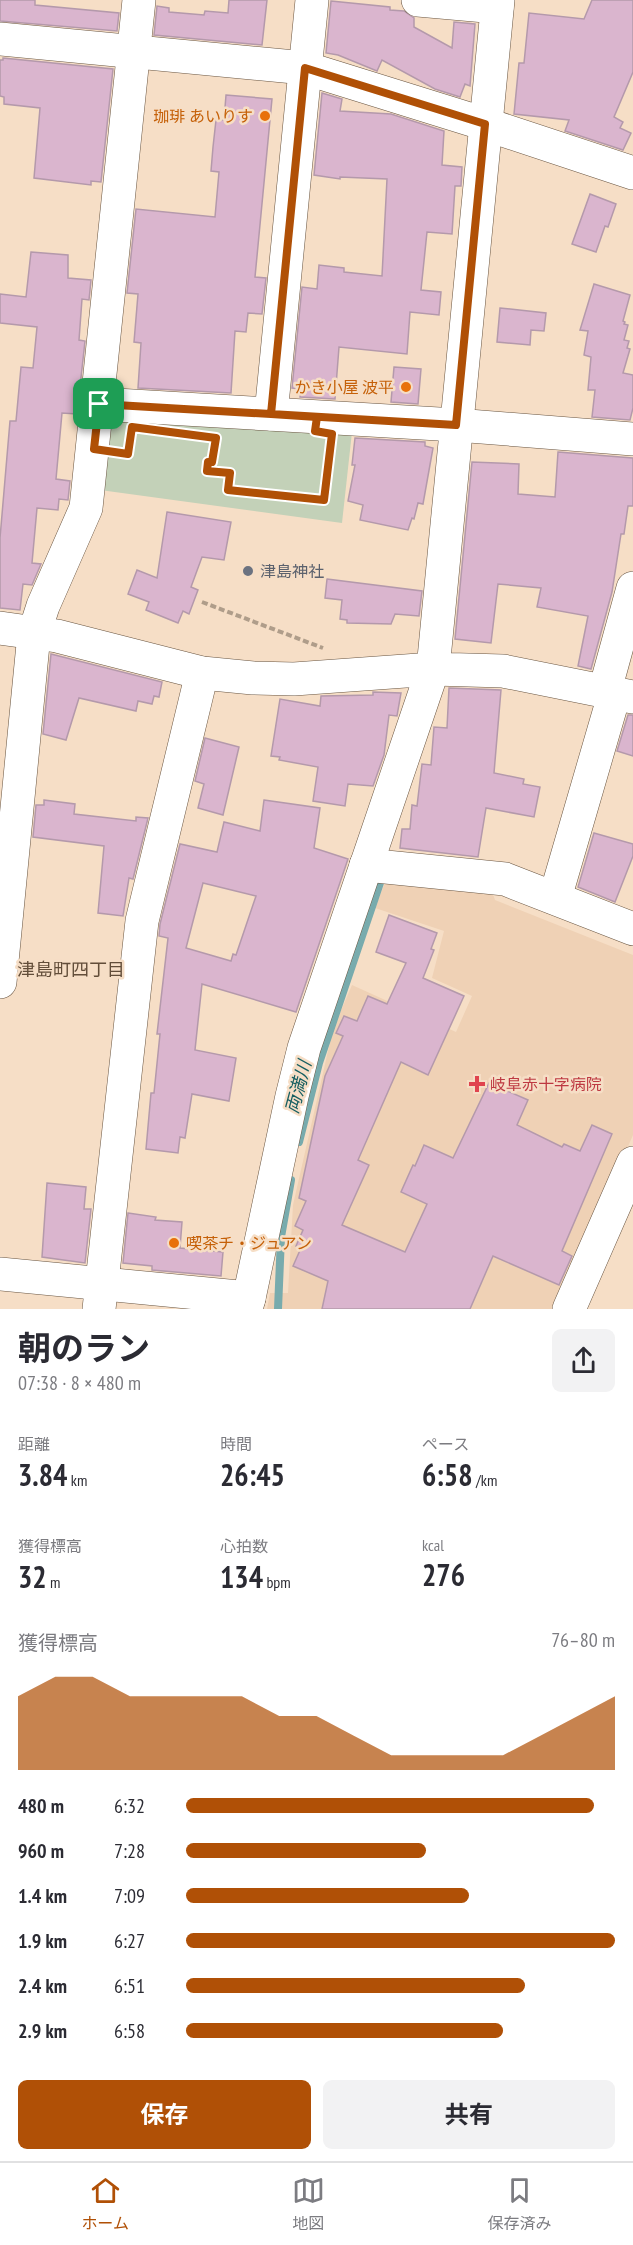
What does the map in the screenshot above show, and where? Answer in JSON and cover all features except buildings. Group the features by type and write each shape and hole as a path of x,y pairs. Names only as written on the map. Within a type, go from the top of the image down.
{"street":[{"path":"0,982 34,634 43,606 86,508 99,404 139,0"},
{"path":"271,414 312,0"},
{"path":"0,1274 100,1297 248,1303 304,1048 433,669 498,3 418,0"},
{"path":"0,39 305,68 631,167"},
{"path":"99,404 456,425 633,439"},
{"path":"555,898 618,693 633,588"},
{"path":"0,628 57,636 202,673 294,679 433,669 503,671 618,693"},
{"path":"100,1297 142,921 202,673"},
{"path":"366,865 505,879 633,929"},
{"path":"568,1309 633,1163"}],"path":[{"path":"209,437 216,438 212,462 208,462 207,471 230,473 228,490 324,500 332,434 315,431 317,417"},
{"path":"94,449 128,454 132,427"},
{"path":"202,602 325,649"}],"shaded area":[{"name":"岐阜赤十字病院","path":"386,880 492,891 495,900 633,955 633,1135 564,1294 555,1309 267,1309 270,1293 288,1293 293,1205 333,1029 352,985 456,1032 472,996 432,978 444,931 375,908"}],"green space":[{"path":"108,420 352,432 342,523 100,490"}],"waterway":[{"name":"両満川","path":"299,1142 319,1063 381,880"},
{"name":"両満川","path":"278,1309 281,1237 291,1180"}],"place":[{"name":"珈琲 あいりす","path":"265,116"},
{"name":"かき小屋 波平","path":"406,387"},
{"name":"津島神社","path":"248,571"},
{"name":"岐阜赤十字病院","path":"477,1084"},
{"name":"喫茶チ・ジュアン","path":"174,1243"}],"district":[{"name":"津島町四丁目","path":"71,969"}],"route":[{"path":"99,404 94,449 128,454 132,427 216,438 212,462 208,462 207,471 230,473 228,490 324,500 332,434 315,431 317,417 271,414 305,68 485,124 456,425 317,417 99,404"}]}
